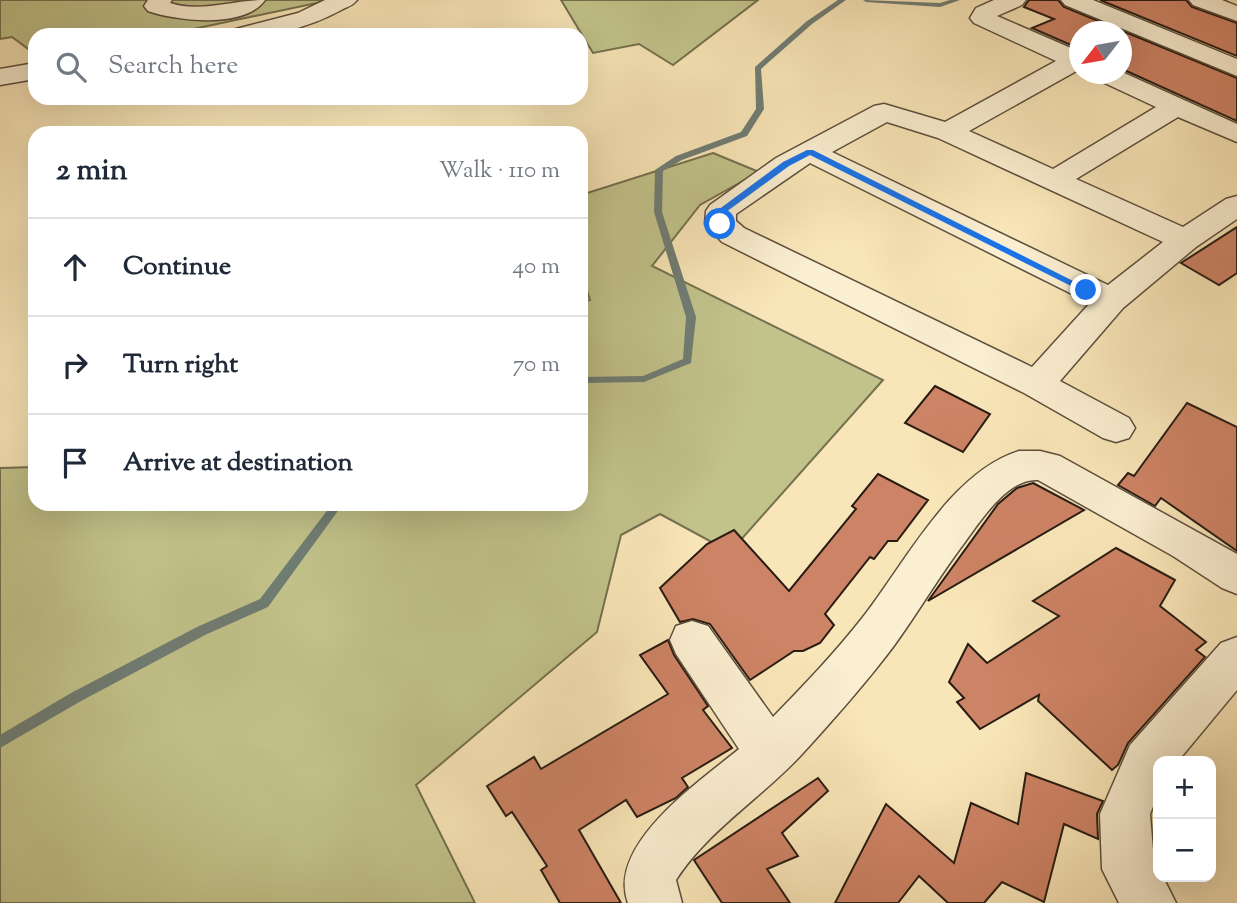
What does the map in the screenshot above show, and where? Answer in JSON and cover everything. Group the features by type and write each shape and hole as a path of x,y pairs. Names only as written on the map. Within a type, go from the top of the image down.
{"street":[{"path":"160,0 156,6 185,14 234,7 253,0"},
{"path":"276,28 320,13 332,3 345,0"},
{"path":"1014,0 985,13 982,18 1069,57"},
{"path":"1073,0 1237,68"},
{"path":"1201,0 1237,14"},
{"path":"948,132 1069,66"},
{"path":"0,77 28,72"},
{"path":"1128,84 1237,134"},
{"path":"1055,180 1177,106"},
{"path":"1116,428 1037,384 733,235 720,224 721,211 786,164 884,112 948,132 1185,240"},
{"path":"810,152 1111,300"},
{"path":"1037,384 1111,300 1185,240 1237,205"},
{"path":"655,903 649,879 658,860 693,822 770,754 844,676 917,575 987,488 1008,470 1024,464 1046,466 1188,544 1237,576"},
{"path":"692,640 770,754"},
{"path":"1149,903 1128,869 1125,814 1147,761 1237,657"}],"green space":[{"path":"0,0 331,0 198,28 28,28 28,49 12,37 0,39"},
{"path":"561,0 758,0 673,65 639,44 593,53 588,45 588,28 578,28"},
{"path":"713,153 759,172 700,205 652,266 883,380 730,552 660,514 621,535 597,632 416,785 475,903 0,903 0,468 28,467 28,511 588,511 588,193"}],"building":[{"path":"1029,0 1058,0 1064,7 1098,21 1069,21 1069,44 1032,28 1054,19 1024,7"},
{"path":"1100,0 1186,0 1192,7 1237,23 1237,56"},
{"path":"1132,35 1237,78 1237,121 1132,74"},
{"path":"1237,227 1237,273 1219,285 1181,263"},
{"path":"935,386 990,414 963,452 905,423"},
{"path":"1187,403 1237,427 1237,551 1161,498 1155,506 1118,485 1128,473 1134,476"},
{"path":"878,474 928,500 897,541 888,541 874,559 870,557 825,614 834,625 820,643 803,651 794,651 750,680 710,624 693,619 680,622 660,588 707,544 734,530 789,591 856,509 852,506"},
{"path":"1033,483 1084,510 928,601 998,504 1017,488"},
{"path":"1116,548 1175,580 1160,606 1206,642 1196,650 1205,657 1128,743 1118,765 1112,770 1038,701 1039,695 980,729 957,702 964,698 949,682 968,644 987,663 1059,616 1033,601"},
{"path":"668,640 674,655 708,706 703,710 732,748 682,778 688,787 676,798 637,817 626,800 579,830 621,903 560,903 541,870 547,866 512,812 506,816 487,786 534,757 541,769 668,694 640,655"},
{"path":"1026,773 1103,801 1097,814 1098,839 1064,824 1044,902 1002,882 984,903 948,903 919,876 898,903 835,903 886,804 954,863 971,803 1018,824"},
{"path":"818,778 828,791 782,833 798,856 767,869 790,903 722,903 694,860"}],"waterway":[{"path":"588,380 644,379 688,361 691,317 658,212 659,170 679,158 744,134 760,109 757,68 810,22 843,0"},
{"path":"866,0 940,5 957,0"},
{"path":"0,742 76,697 201,631 264,603 333,511"}],"route":[{"path":"720,224 721,211 786,164 810,152 1086,290"}]}
